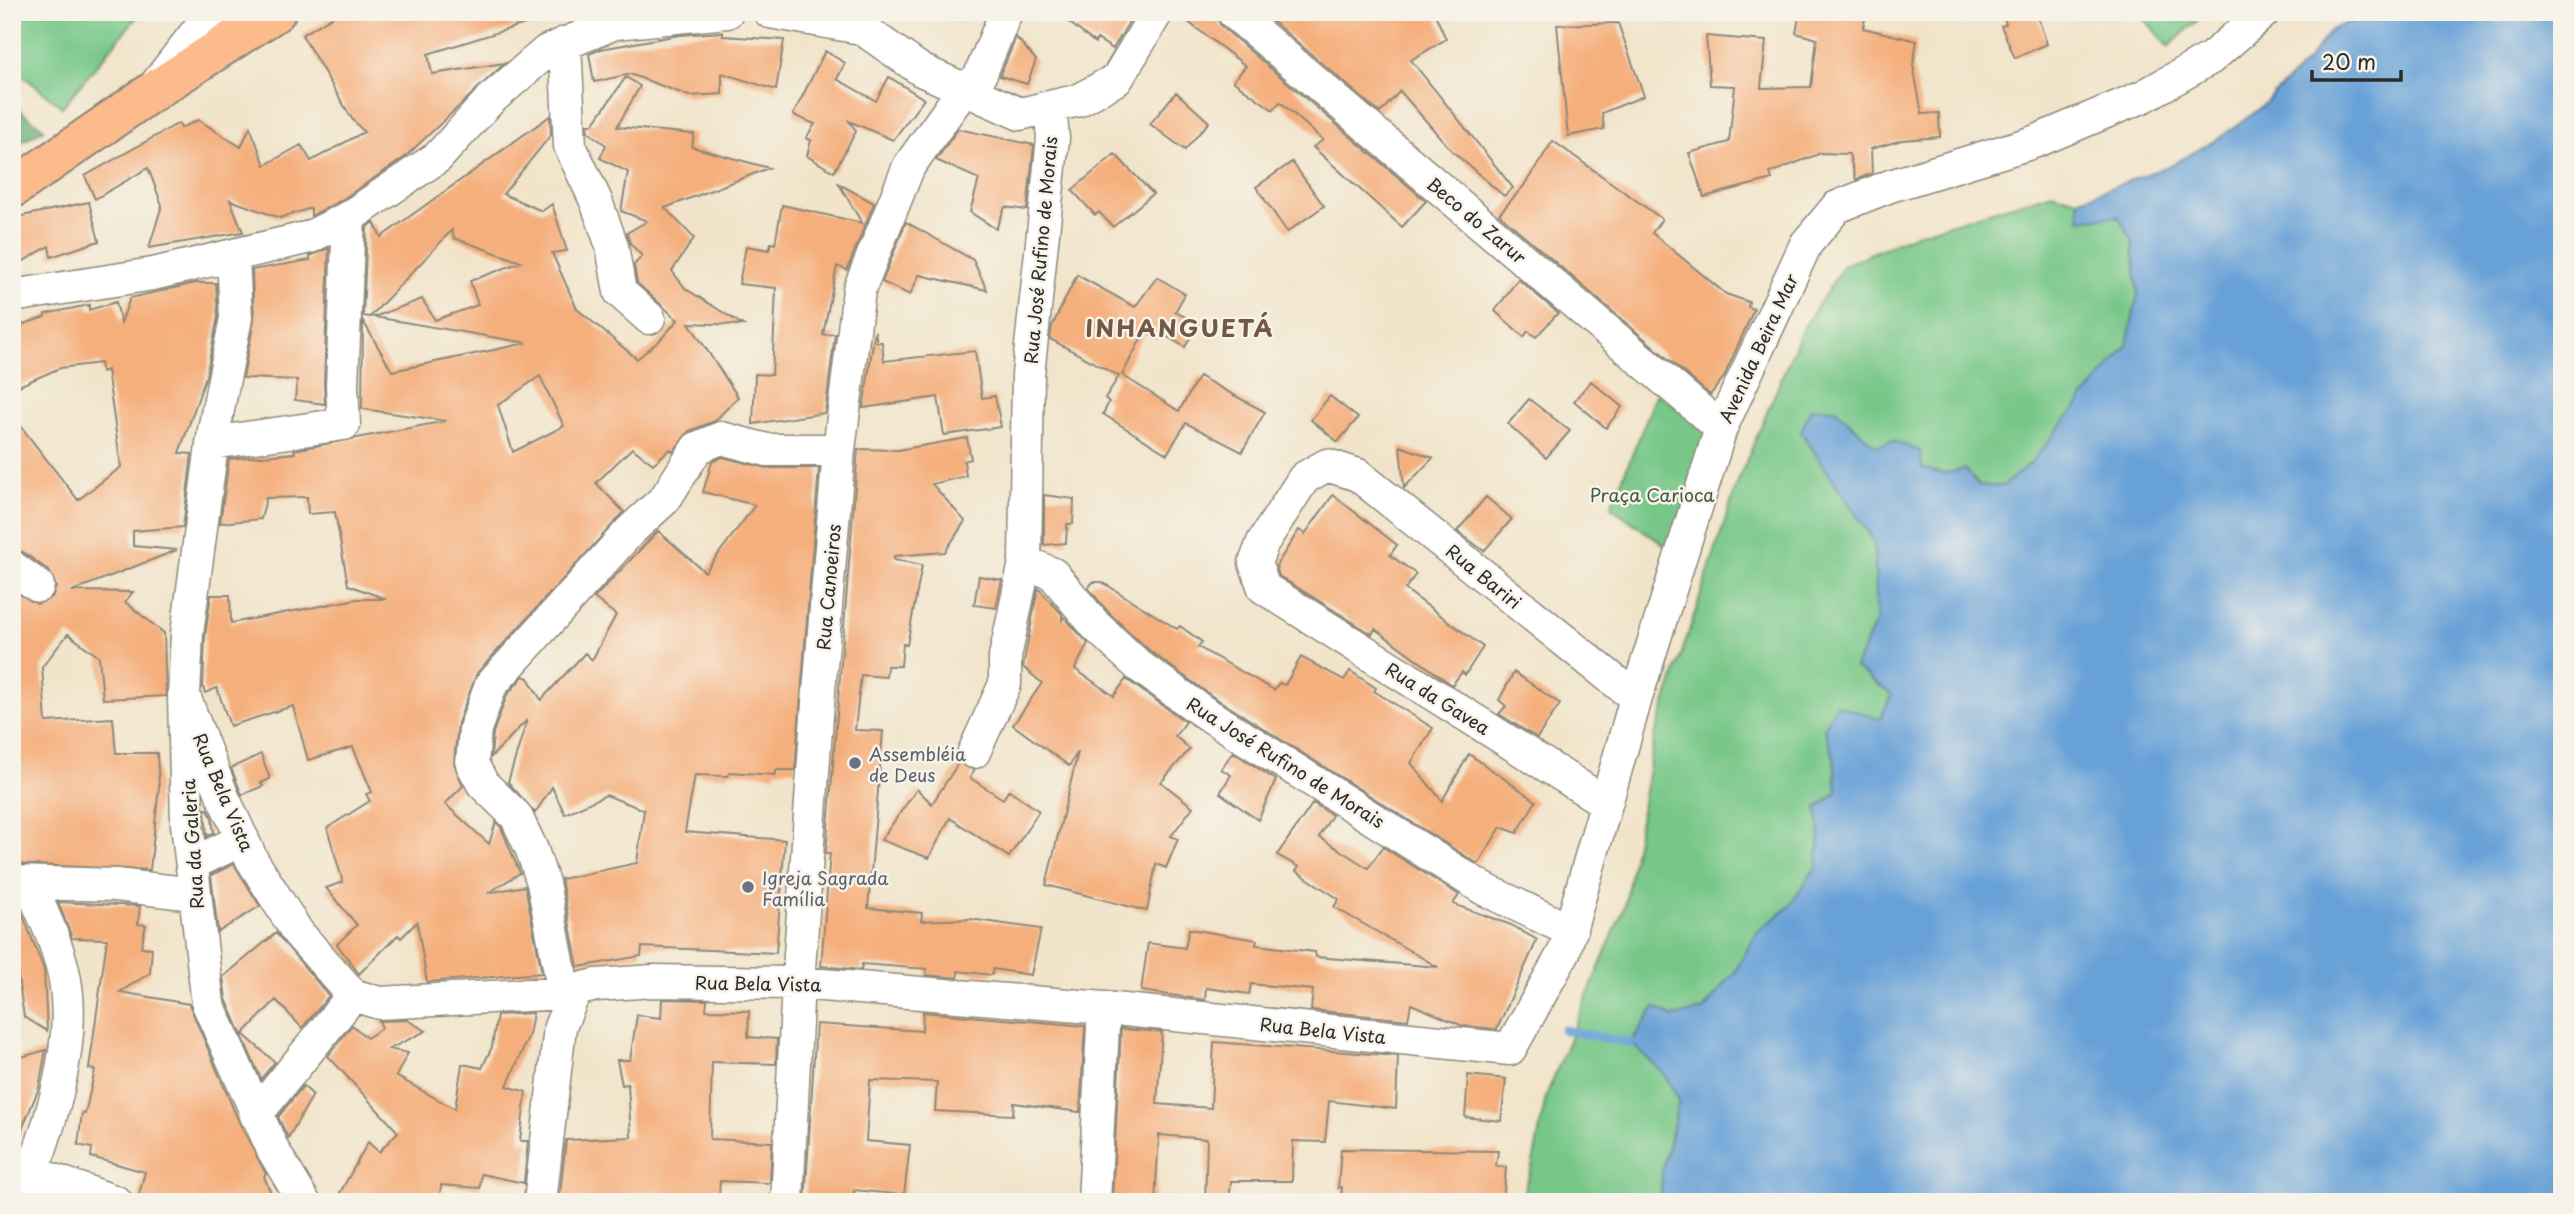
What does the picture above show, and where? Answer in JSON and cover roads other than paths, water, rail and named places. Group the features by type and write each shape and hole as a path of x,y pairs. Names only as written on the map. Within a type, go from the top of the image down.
{"main road":[{"path":"12,189 263,16"}],"street":[{"path":"149,94 212,12"},
{"path":"12,296 153,274 310,237 349,217 438,157 490,100 547,51 615,23 727,12"},
{"path":"771,12 860,28 921,70 1020,114 1079,100 1117,79 1157,12"},
{"name":"Rua Canoeiros","path":"787,1202 798,983 839,450 859,290 909,166 964,89 979,78 1006,12"},
{"name":"Beco do Zarur","path":"1233,12 1721,428"},
{"name":"Avenida Beira Mar","path":"1510,1049 1567,942 1636,698 1721,428 1806,244 1837,207 1889,187 2034,142 2144,96 2211,58 2264,12"},
{"path":"565,43 570,146 596,201 612,246 620,292 649,318"},
{"name":"Rua José Rufino de Morais","path":"974,752 1004,684 1005,657 1025,562 1028,375 1053,138 1051,107"},
{"path":"212,443 344,424 342,385 349,217"},
{"name":"Rua da Galeria","path":"233,257 236,317 212,443 187,634 184,696 187,824 208,1004 256,1115 304,1202"},
{"path":"540,1202 559,1027 570,992 532,850 516,816 483,784 471,764 475,729 491,685 630,531 665,499 697,448 721,438 767,450 839,450"},
{"name":"Rua Bariri","path":"1327,465 1358,475 1636,698"},
{"name":"Rua da Gavea","path":"1327,465 1304,478 1263,542 1255,563 1264,588 1605,803"},
{"name":"Rua José Rufino de Morais","path":"1025,562 1053,574 1096,625 1139,666 1202,710 1567,942"},
{"path":"12,567 38,586"},
{"name":"Rua Bela Vista","path":"184,696 223,797 243,839 298,933 353,995 379,1003 570,992 596,985 653,981 798,983 1104,1008 1510,1049"},
{"path":"21,883 116,885 193,879 243,839"},
{"path":"18,1202 32,1172 52,1106 65,1042 65,981 54,939 21,883"},
{"path":"256,1115 353,995"},
{"path":"1094,1202 1104,1008"},
{"path":"32,1172 116,1202"}],"water":[{"path":"2362,12 2562,12 2562,1202 1661,1202 1662,1173 1679,1100 1663,1073 1631,1043 1655,1007 1673,1017 1703,1010 1735,972 1757,932 1788,908 1817,866 1820,838 1817,808 1837,792 1834,757 1824,728 1836,705 1880,719 1892,695 1855,667 1877,620 1874,541 1801,432 1811,408 1835,409 1875,446 1893,441 1920,451 1922,468 1943,474 1965,469 1979,486 2003,486 2031,463 2127,345 2138,294 2132,240 2118,216 2080,220 2078,200 2171,165 2219,138 2258,110 2305,64 2331,30 2359,18"}],"waterway":[{"path":"1564,1030 1631,1043"}],"place":[{"name":"Assembléia de Deus","path":"855,763"},
{"name":"Igreja Sagrada Família","path":"748,887"}],"district":[{"name":"INHANGUETÁ","path":"1180,327"}],"park label":[{"name":"Praça Carioca","path":"1652,494"}]}
